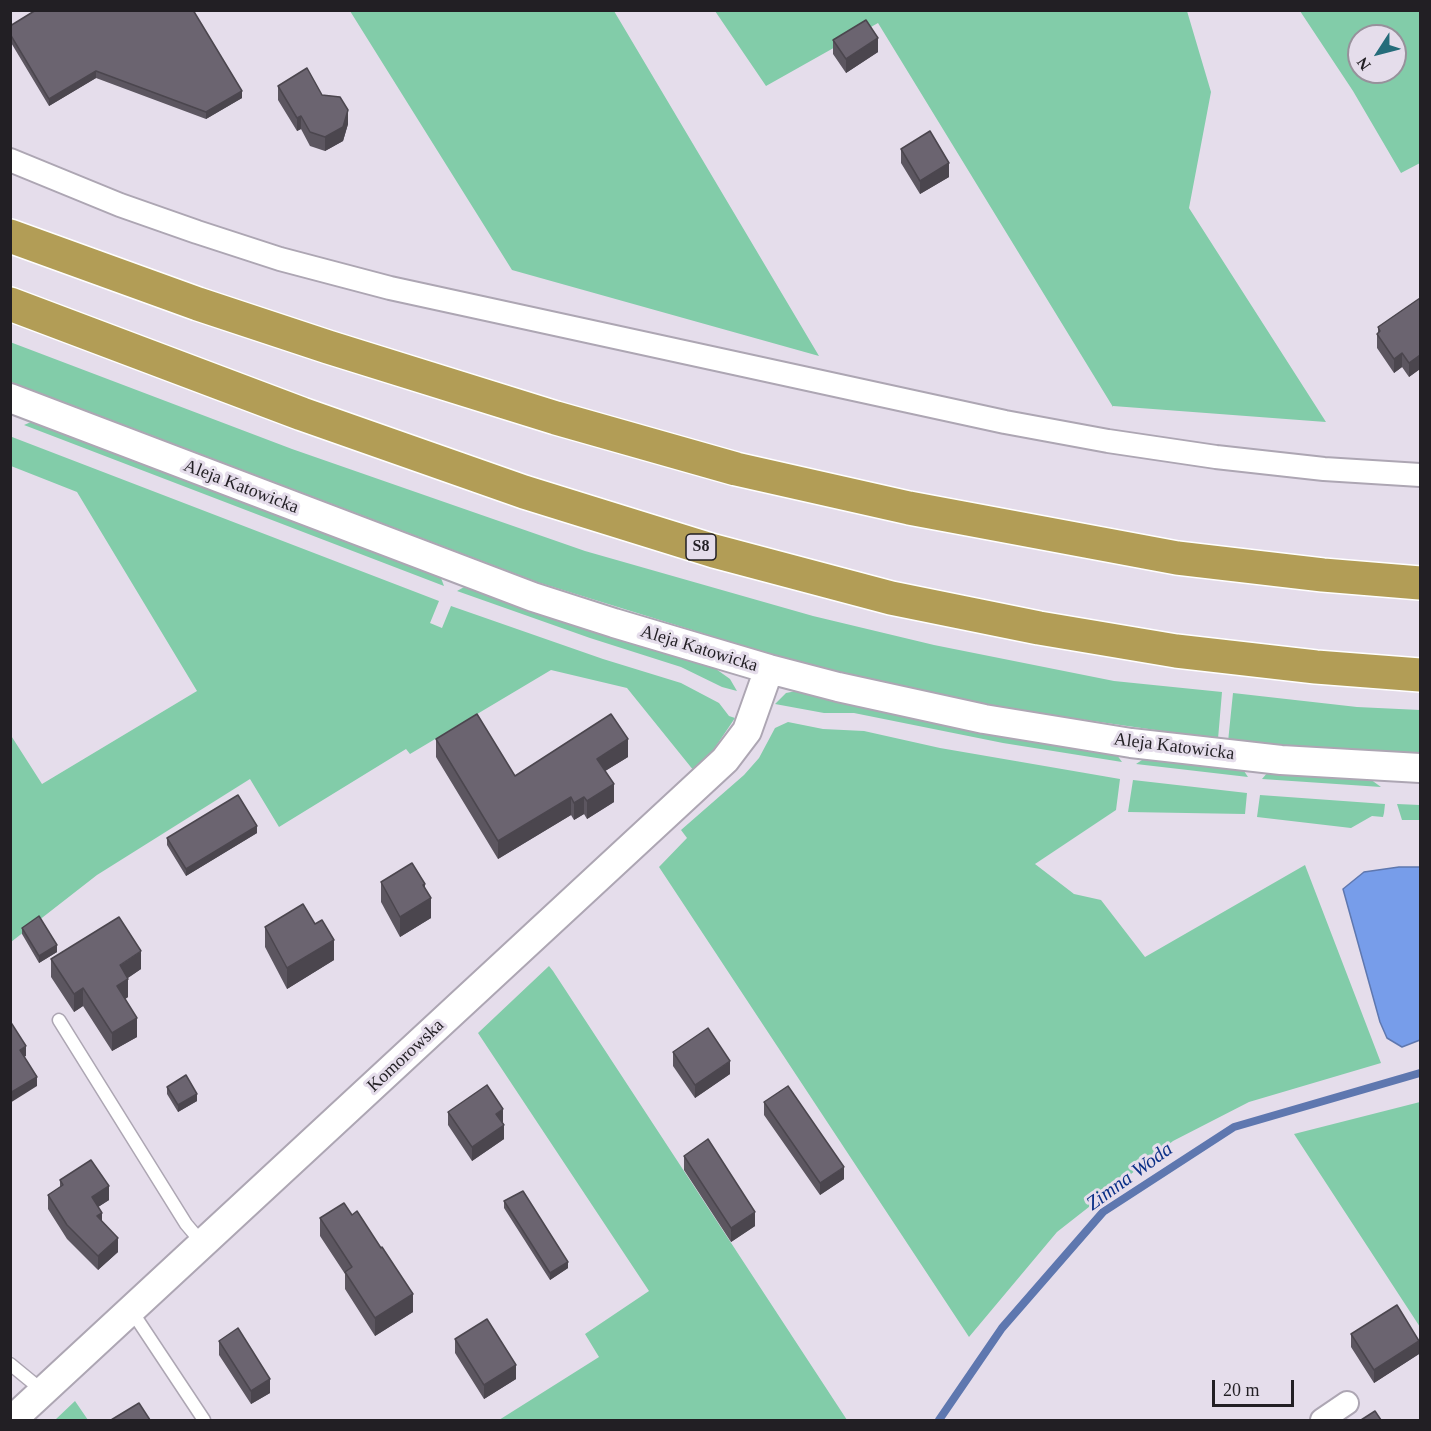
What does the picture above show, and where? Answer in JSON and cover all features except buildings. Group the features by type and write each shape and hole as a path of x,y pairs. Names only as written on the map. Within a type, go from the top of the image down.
{"highway":[{"path":"10,236 198,304 328,347 556,418 736,469 909,508 1177,558 1323,575 1420,583"},
{"name":"S8","path":"10,304 250,395 524,492 714,551 880,595 1040,628 1176,651 1316,667 1420,675"}],"street":[{"path":"10,160 120,205 197,232 280,259 390,288 1005,422 1108,441 1216,458 1324,469 1420,475"},
{"name":"Aleja Katowicka","path":"10,398 501,585 614,623 769,669 838,687 984,719 1131,743 1281,760 1420,768"},
{"name":"Komorowska","path":"12,1420 725,760 747,731 769,669"},
{"path":"1322,1420 1347,1403"}],"lane":[{"path":"60,1020 186,1224 203,1244"},
{"path":"131,1310 204,1420"},
{"path":"10,1364 44,1391"}],"green space":[{"path":"350,11 614,11 819,356 512,270"},
{"path":"715,11 1187,11 1211,92 1189,208 1326,422 1113,407 878,23 766,86"},
{"path":"1300,11 1420,11 1420,163 1401,173 1348,84 1407,84 1407,24 1347,24 1347,82"},
{"path":"10,342 292,449 585,551 813,616 934,645 1114,681 1222,692 1218,739 981,705 802,664 537,582 11,382"},
{"path":"38,422 436,574 441,578 444,586 24,425"},
{"path":"12,437 439,601 430,623 442,628 451,606 603,659 681,683 719,703 729,716 735,718 712,752 694,771 627,688 551,670 410,754 406,749 279,827 250,779 97,875 11,942 10,734 42,784 197,691 77,492 11,466"},
{"path":"466,586 716,669 730,679 737,691 722,687 681,667 457,591"},
{"path":"796,691 1117,755 1122,762 1003,743 854,713 824,713 775,704 786,693"},
{"path":"1233,693 1357,707 1420,710 1420,753 1228,742"},
{"path":"788,722 823,729 864,731 940,748 1120,779 1116,810 1035,864 1074,894 1101,900 1145,957 1305,865 1381,1063 1249,1102 1173,1141 1057,1232 969,1337 659,867 687,838 681,830 744,775 759,758 775,728"},
{"path":"1145,758 1240,769 1248,777 1136,764"},
{"path":"1268,772 1370,779 1381,787 1262,779"},
{"path":"1133,780 1247,793 1245,814 1128,812"},
{"path":"1260,795 1385,804 1383,817 1372,816 1351,828 1257,817"},
{"path":"1397,804 1420,805 1420,820 1402,820"},
{"path":"549,966 847,1420 499,1420 599,1357 585,1334 649,1291 478,1033"},
{"path":"1420,1102 1420,1327 1294,1134"},
{"path":"75,1401 88,1420 55,1420"}],"water":[{"path":"1399,867 1420,867 1420,1040 1402,1047 1387,1038 1380,1022 1343,889 1364,872"}],"waterway":[{"name":"Zimna Woda","path":"939,1420 1002,1328 1103,1212 1234,1127 1420,1073"}]}
